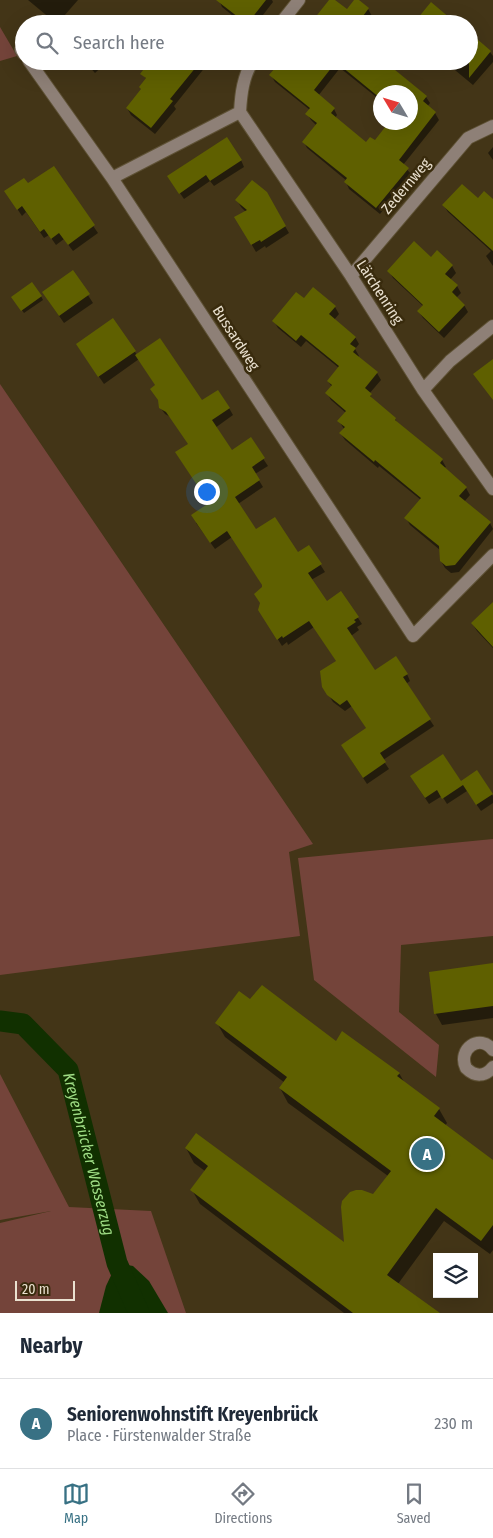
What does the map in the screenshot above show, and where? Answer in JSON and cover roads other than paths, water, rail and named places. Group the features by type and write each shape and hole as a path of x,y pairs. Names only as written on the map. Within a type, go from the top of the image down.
{"street":[{"path":"288,15 300,0"},
{"name":"Bussardweg","path":"35,70 112,178 413,636 493,555"},
{"path":"112,178 240,112 242,91 248,70"},
{"name":"Lärchenring","path":"240,112 351,276 423,390 493,489"},
{"name":"Zedernweg","path":"351,276 468,138 493,126"},
{"path":"423,390 450,361 493,326"},
{"path":"492,1070 486,1074 475,1074 466,1068 463,1058 466,1049 475,1043 486,1044 493,1050"}],"waterway":[{"name":"Kreyenbrücker Wasserzug","path":"0,1021 23,1024 68,1070 117,1263 139,1313"}],"place":[{"name":"Seniorenwohnstift Kreyenbrück","path":"427,1154"}]}
